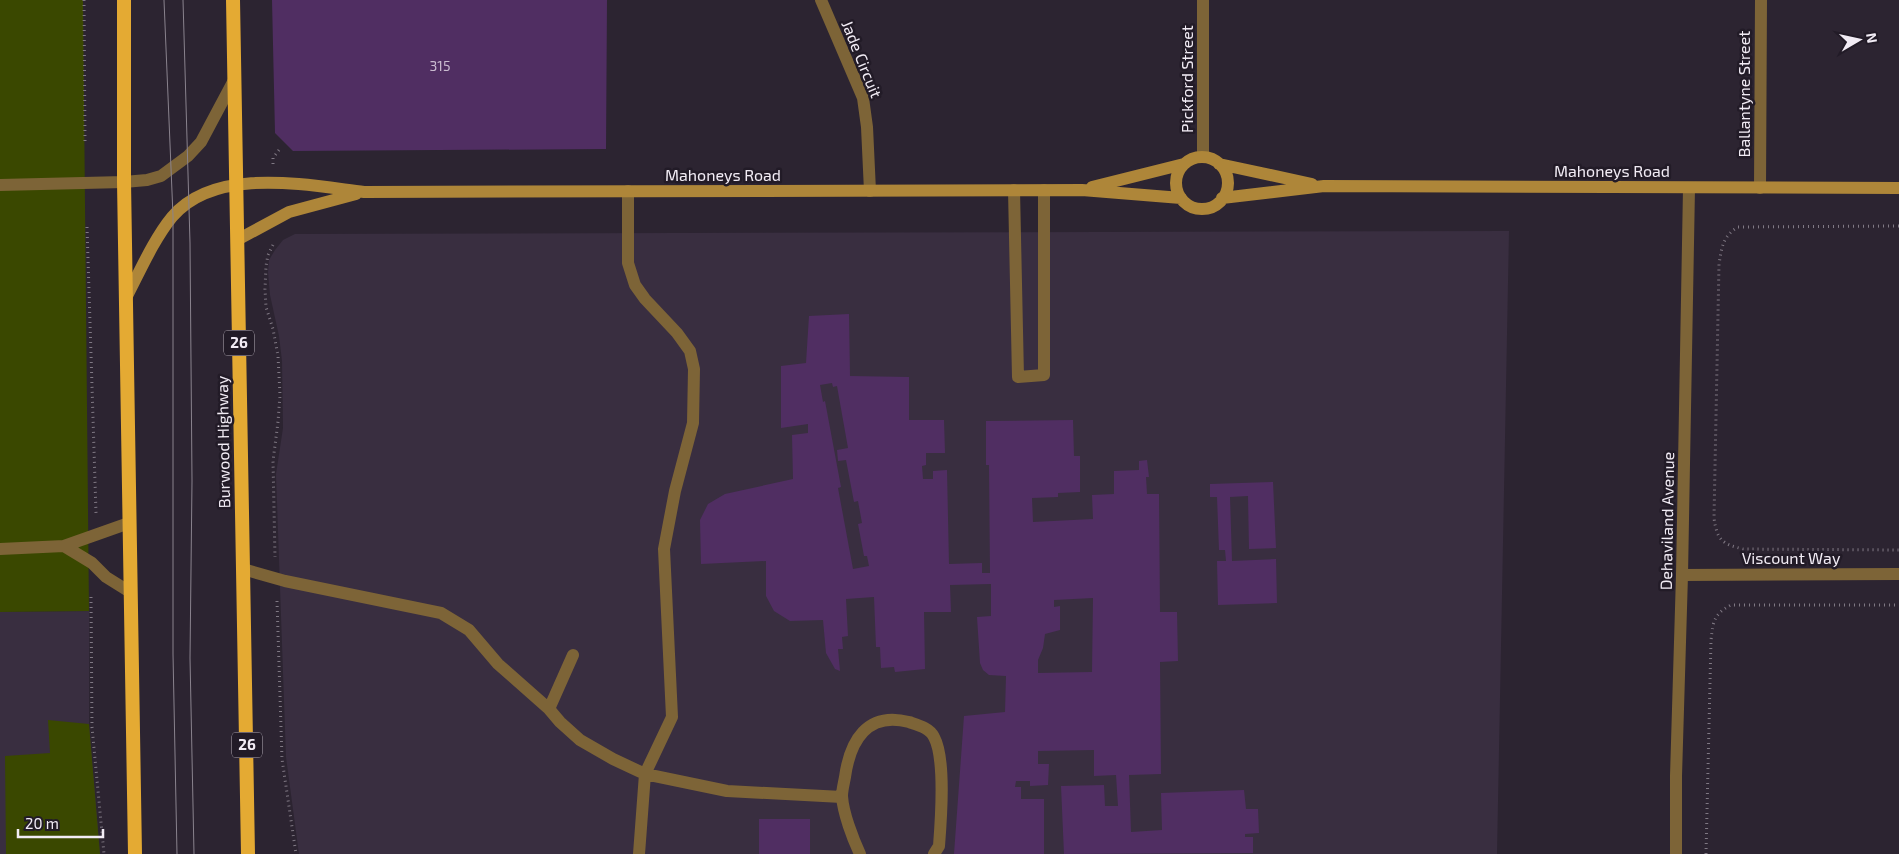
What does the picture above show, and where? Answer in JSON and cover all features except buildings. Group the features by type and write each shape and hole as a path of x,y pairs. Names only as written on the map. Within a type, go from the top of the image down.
{"highway":[{"path":"124,0 124,182 135,854"},
{"name":"Burwood Highway","path":"232,0 248,854"}],"main road":[{"path":"1196,157 1215,160 1227,177 1226,192 1210,208 1194,208 1181,198 1176,184 1179,170 1184,164 1196,157"},
{"name":"Mahoneys Road","path":"1082,190 1184,164"},
{"name":"Mahoneys Road","path":"1219,164 1324,186"},
{"name":"Mahoneys Road","path":"127,296 173,216 188,202 200,195 236,185 303,184 364,192 1082,190 1181,198"},
{"name":"Mahoneys Road","path":"1222,198 1324,186 1899,188"},
{"name":"Mahoneys Road","path":"237,240 289,212 364,192"}],"street":[{"name":"Jade Circuit","path":"821,0 863,98 867,127 870,190"},
{"name":"Pickford Street","path":"1203,0 1203,157"},
{"name":"Ballantyne Street","path":"1760,188 1761,0"},
{"path":"0,185 124,182 147,180 161,176 188,156 201,142 234,80"},
{"name":"Dehaviland Avenue","path":"1676,854 1676,776 1682,575 1689,188"},
{"path":"1014,190 1018,377 1044,374 1044,190"},
{"path":"628,191 628,263 635,285 690,351 694,369 693,423 675,491 664,549 672,717 645,774 639,854"},
{"path":"0,549 64,546 129,522"},
{"path":"64,546 92,563 106,576 130,592"},
{"path":"243,569 276,579 441,613 469,630 498,664 549,709 580,740 613,759 645,774 727,791 842,796"},
{"name":"Viscount Way","path":"1682,575 1899,574"},
{"path":"549,709 573,655"},
{"path":"860,854 851,835 842,796 848,758 856,740 868,726 883,721 903,721 921,725 934,735 941,755 939,846 934,854"}],"path":[{"path":"84,0 85,141"},
{"path":"273,183 273,158 279,150"},
{"path":"274,221 271,238 274,246 268,255 265,289 266,307 273,329 278,356 280,395 273,461 282,759 296,854"},
{"path":"1899,226 1738,227 1729,232 1723,240 1719,264 1714,518 1716,532 1722,542 1732,547 1744,549 1899,550"},
{"path":"87,227 96,513"},
{"path":"91,597 92,727 104,854"},
{"path":"1706,854 1710,656 1713,622 1720,610 1731,605 1899,605"}],"shaded area":[{"path":"1509,231 1497,854 299,854 286,757 276,474 283,428 282,361 279,336 270,295 268,272 269,260 283,240 295,234"},
{"path":"89,611 89,724 100,854 0,854 0,612"}],"green space":[{"path":"0,0 83,0 89,611 0,612"},
{"path":"48,720 89,724 100,854 6,854 5,756 50,753"}],"tram line":[{"path":"164,0 173,216 173,654 177,854"},
{"path":"183,0 190,243 192,481 190,658 194,854"}]}
